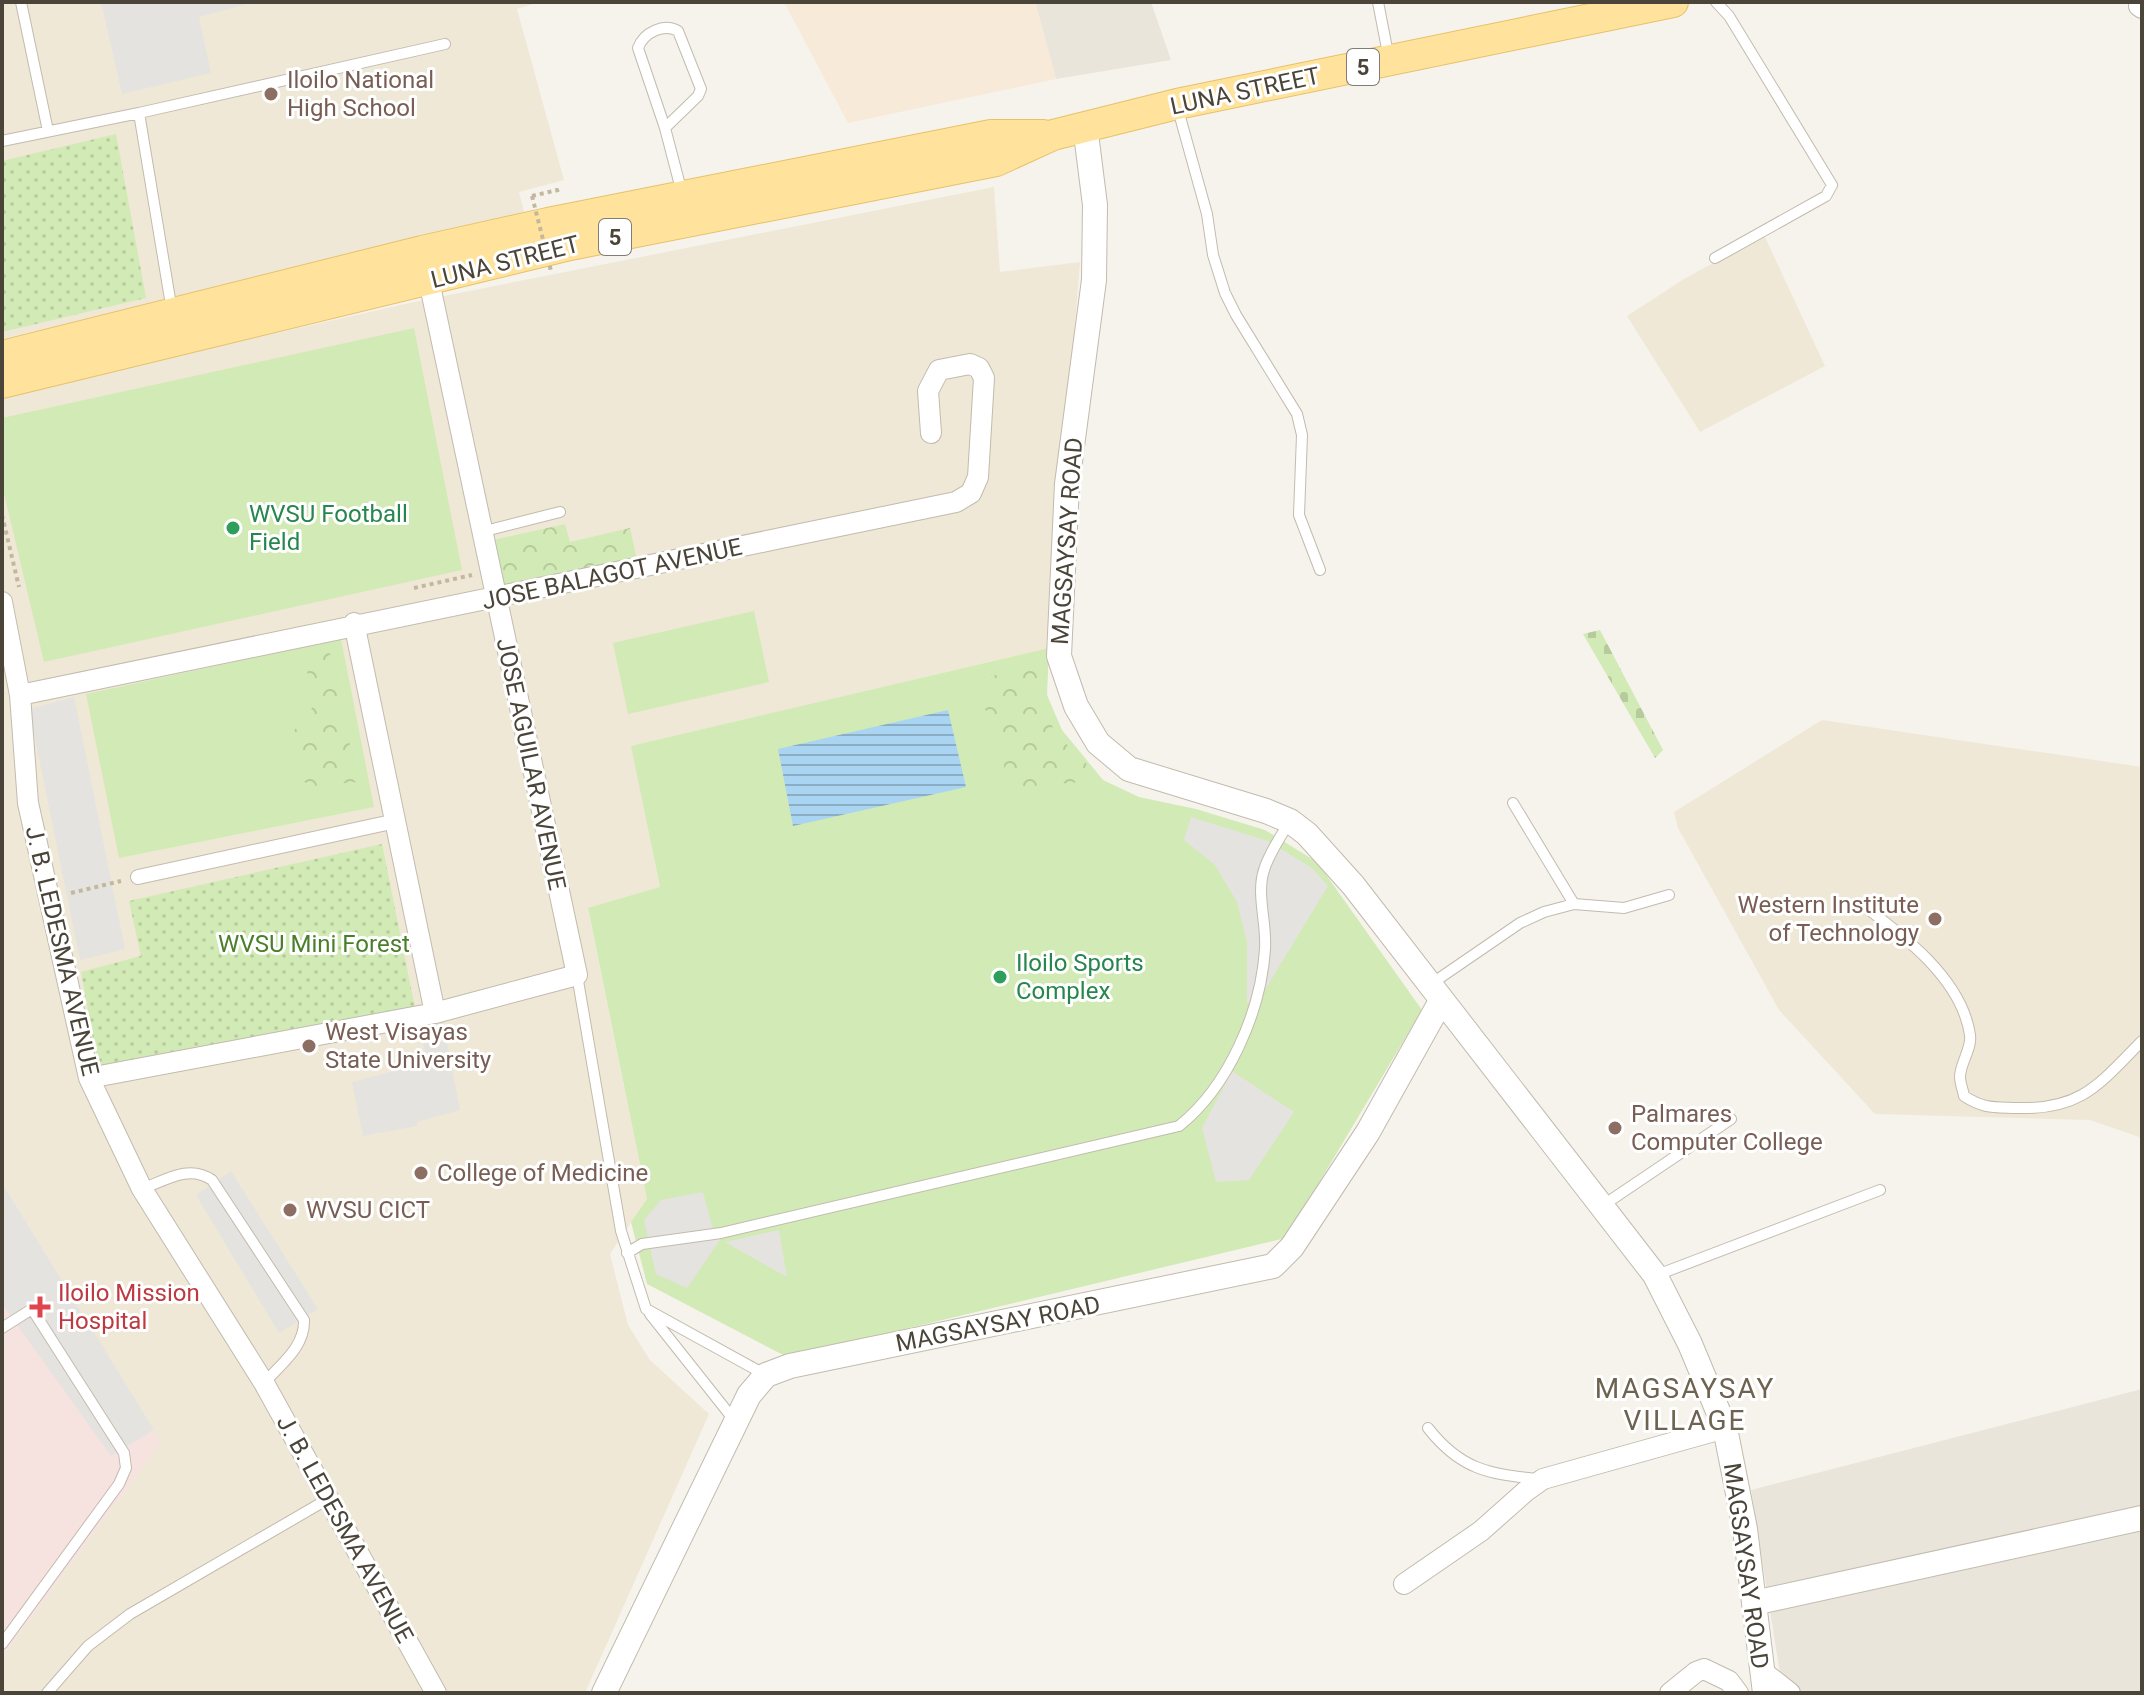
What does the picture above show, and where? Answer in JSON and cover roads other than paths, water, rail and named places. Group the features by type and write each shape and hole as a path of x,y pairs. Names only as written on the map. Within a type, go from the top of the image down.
{"main road":[{"name":"LUNA STREET","path":"2,356 429,281 570,245 686,209 991,135 1053,135 1177,104 1673,2"},
{"name":"LUNA STREET","path":"2,383 422,251 686,209"}],"street":[{"name":"MAGSAYSAY ROAD","path":"1085,126 1095,205 1094,280 1067,484 1059,656 1076,706 1098,743 1129,769 1266,811 1290,821 1307,834 1353,885 1600,1208 1655,1275 1690,1344 1725,1428 1745,1529 1763,1682"},
{"name":"JOSE AGUILAR AVENUE","path":"422,251 577,975"},
{"name":"JOSE BALAGOT AVENUE","path":"20,695 354,623 496,598 956,502 971,493 978,477 984,378 979,368 970,364 939,370 928,391 931,433"},
{"name":"J. B. LEDESMA AVENUE","path":"12,601 9,677 20,695 28,803 89,1078 142,1189 264,1383 436,1693"},
{"path":"354,623 435,1013"},
{"path":"138,877 396,821"},
{"path":"89,1078 435,1013 577,975"},
{"name":"MAGSAYSAY ROAD","path":"766,1375 790,1366 1273,1266 1292,1247 1368,1132 1435,993"},
{"path":"604,1693 749,1395 766,1375"},
{"path":"1404,1584 1481,1531 1543,1479 1725,1428"},
{"path":"1754,1603 2142,1518"},
{"path":"1670,1693 1704,1669 1729,1681 1738,1693"},
{"path":"1763,1682 1790,1693"}],"lane":[{"path":"21,2 48,131"},
{"path":"1378,2 1389,61"},
{"path":"1715,258 1826,196 1832,185 1729,16 1716,2"},
{"path":"665,128 698,96 701,89 678,31 666,27 646,35 638,48 665,128 686,209"},
{"path":"2,141 445,44"},
{"path":"1177,104 1225,293 1297,414 1302,435 1299,515 1320,570"},
{"path":"139,113 174,327"},
{"path":"481,532 560,512"},
{"path":"1513,803 1574,904"},
{"path":"627,1253 642,1244 721,1233 1179,1126 1200,1109 1222,1079 1257,1003 1265,948 1263,871 1290,821"},
{"path":"1435,993 1520,923 1544,912 1574,904 1624,908 1669,895"},
{"path":"1861,904 1907,938 1937,971 1964,1010 1971,1039 1960,1077 1964,1096 1982,1107 2045,1109 2077,1099 2104,1082 2142,1041"},
{"name":"JOSE AGUILAR AVENUE","path":"577,975 621,1231 646,1309 736,1422"},
{"path":"1600,1208 1731,1119"},
{"path":"142,1189 189,1171 201,1173 212,1180 304,1320 301,1343 264,1383"},
{"path":"1655,1275 1880,1190"},
{"path":"2,1644 119,1484 126,1468 124,1453 32,1309 3,1325"},
{"path":"646,1309 766,1375"},
{"path":"1428,1428 1444,1448 1468,1465 1504,1476 1543,1479"},
{"path":"47,1693 88,1646 130,1614 328,1499"}],"water":[{"path":"948,710 966,787 793,826 778,749"}],"place":[{"name":"Iloilo National High School","path":"271,94"},
{"name":"WVSU Football Field","path":"233,528"},
{"name":"Western Institute of Technology","path":"1935,919"},
{"name":"Iloilo Sports Complex","path":"1000,977"},
{"name":"West Visayas State University","path":"309,1046"},
{"name":"Palmares Computer College","path":"1615,1128"},
{"name":"College of Medicine","path":"421,1173"},
{"name":"WVSU CICT","path":"290,1210"},
{"name":"Iloilo Mission Hospital","path":"40,1307"}],"district":[{"name":"MAGSAYSAY VILLAGE","path":"1685,1404"}],"park label":[{"name":"WVSU Mini Forest","path":"314,944"}]}
